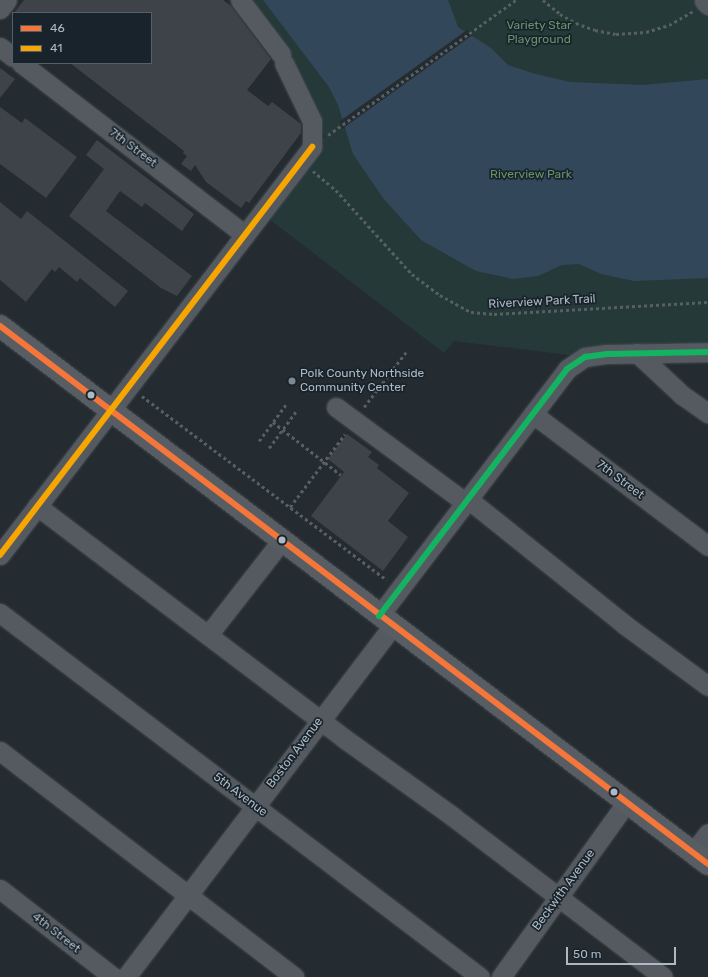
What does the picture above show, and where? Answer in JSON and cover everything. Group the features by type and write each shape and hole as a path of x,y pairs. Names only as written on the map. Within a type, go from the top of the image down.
{"main road":[{"path":"0,326 282,540 385,621 700,859"}],"street":[{"path":"0,9 7,0"},
{"path":"0,555 245,235 319,142 312,121 282,59 240,0"},
{"path":"0,47 12,56"},
{"name":"7th Street","path":"22,64 245,235"},
{"name":"Boston Avenue","path":"126,977 320,720 466,501 567,369 585,357 607,354 708,352"},
{"path":"637,353 682,395 708,413"},
{"path":"336,407 466,501 625,625 708,686"},
{"name":"7th Street","path":"533,414 708,546"},
{"path":"37,506 320,720 407,782 662,977"},
{"path":"208,636 282,540"},
{"name":"5th Avenue","path":"0,613 480,977"},
{"path":"0,751 294,977"},
{"name":"Beckwith Avenue","path":"501,977 626,803"},
{"path":"700,859 708,833"},
{"name":"4th Street","path":"0,889 113,977"}],"path":[{"path":"319,142 516,0"},
{"path":"544,0 560,14 576,23 595,30 616,34 646,32 669,25 706,3"},
{"name":"Riverview Park Trail","path":"312,170 336,190 412,274 440,295 471,312 494,314 708,302"},
{"path":"141,395 388,581"},
{"path":"259,441 288,403"},
{"path":"269,448 297,410"},
{"path":"273,422 342,475"}],"green space":[{"name":"Riverview Park","path":"247,0 708,0 708,352 585,357 454,341 444,353 269,219 319,153 312,147 325,137 294,70"}],"water":[{"path":"263,0 448,0 458,27 491,48 508,65 532,73 570,82 643,85 708,79 708,278 634,281 601,274 579,264 562,265 538,276 513,279 476,271 421,240 383,198 353,154 338,105 329,87"}],"pier":[{"path":"467,30 474,34 342,129 340,121"}],"building":[{"path":"24,0 223,0 231,6 271,59 247,90 268,106 272,102 301,124 301,133 249,203 246,201 241,208 206,182 195,165 191,171 181,164 187,156 183,153 184,151 71,64 152,64 152,12 15,12"},
{"path":"0,68 15,79 0,98"},
{"path":"0,107 22,123 25,118 77,157 46,198 0,164"},
{"path":"97,140 194,214 182,231 145,203 142,207 120,191 106,211 192,276 177,296 161,288 69,216 104,169 86,155"},
{"path":"0,202 21,219 27,211 128,291 115,307 80,278 77,282 59,267 55,272 52,269 26,302 0,280"},
{"path":"347,434 372,452 368,457 379,465 377,468 409,493 388,521 408,537 383,571 311,516 344,472 328,459"}],"transit line":[{"name":"41","path":"0,555 312,147"},
{"name":"46","path":"0,326 708,864"},
{"path":"379,616 567,369 585,357 607,354 708,352"}],"place":[{"name":"Polk County Northside Community Center","path":"292,381"}],"park label":[{"name":"Variety Star Playground","path":"539,33"}]}
